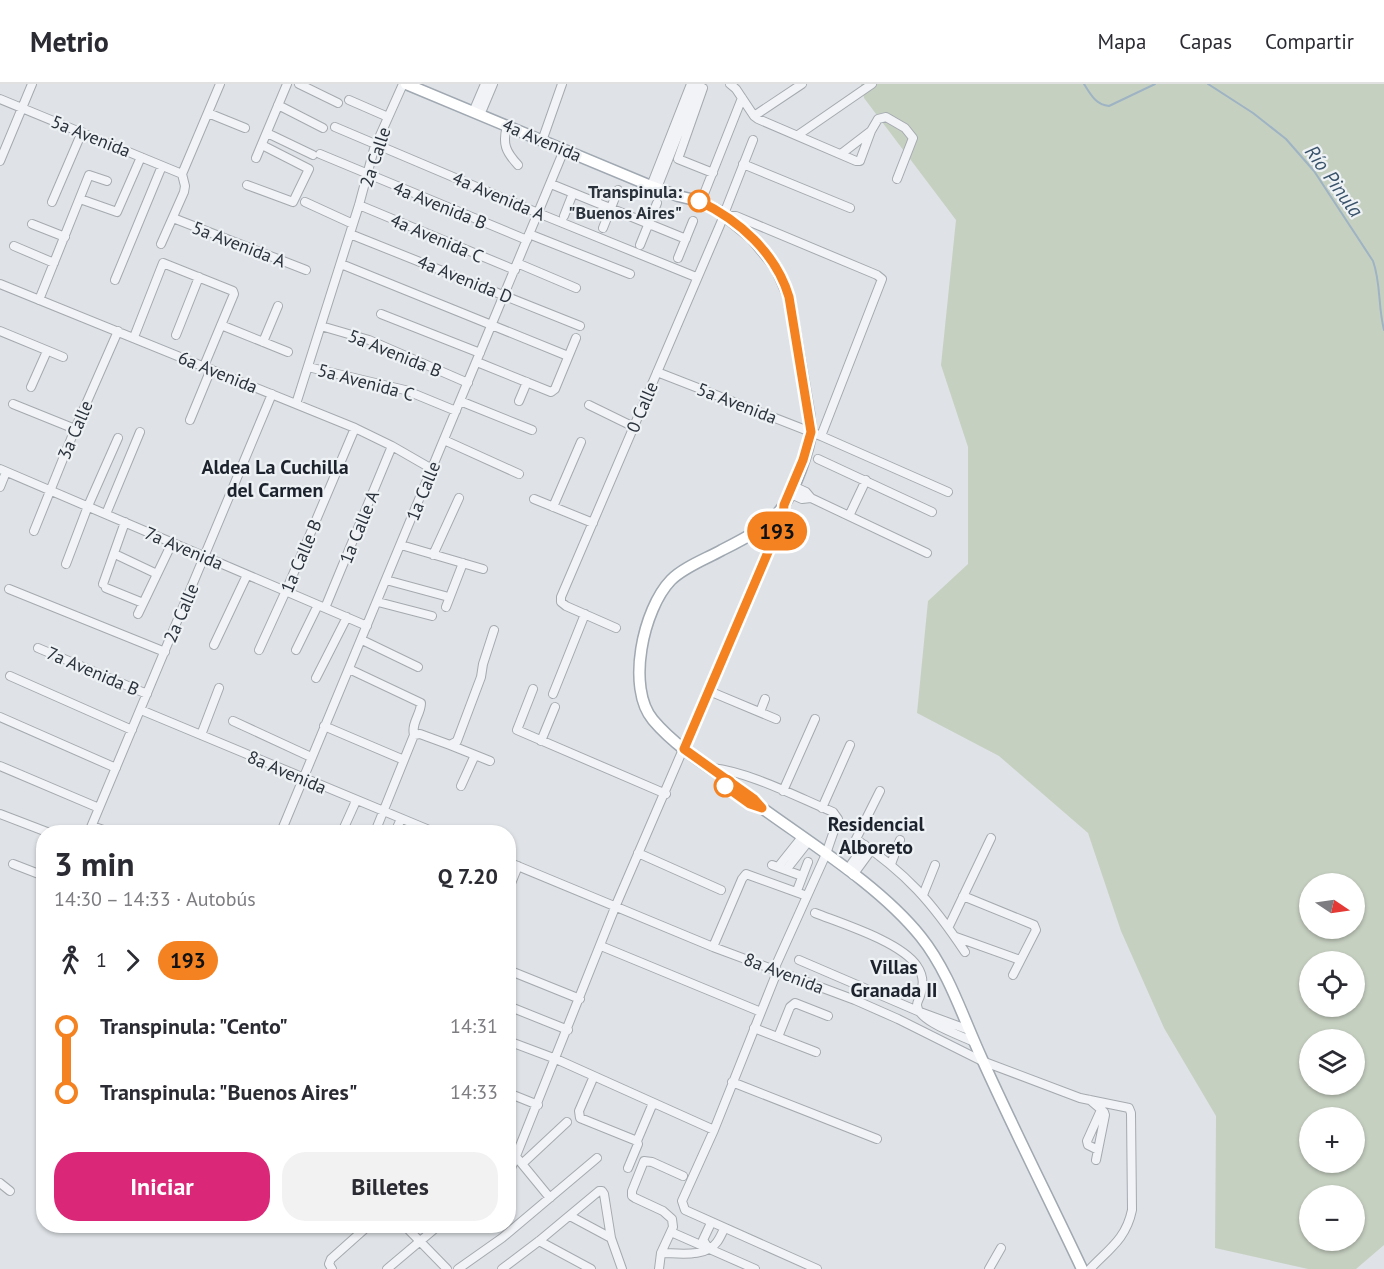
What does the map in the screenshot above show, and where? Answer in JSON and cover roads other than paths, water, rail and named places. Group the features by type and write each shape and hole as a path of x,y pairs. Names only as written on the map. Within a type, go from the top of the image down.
{"main road":[{"name":"4a Avenida","path":"406,84 654,187 699,201 744,230 761,247 786,285 816,434"},
{"path":"762,808 750,804 708,774 698,761 655,722 643,704 639,667 642,645 648,621 671,580 747,537 784,505 816,434"},
{"path":"698,761 712,768 754,799 762,808 892,906 921,937 938,963 982,1061 1082,1269"}],"street":[{"path":"0,161 32,84"},
{"path":"161,244 185,186 182,174 220,84"},
{"path":"256,158 287,84"},
{"path":"299,84 338,103"},
{"name":"2a Calle","path":"296,404 341,264 376,144 406,84"},
{"path":"476,113 485,84"},
{"path":"476,113 493,84"},
{"path":"542,141 561,84"},
{"path":"654,187 691,84"},
{"path":"732,84 754,117 860,161 878,119 886,117 905,128 913,138 897,179"},
{"path":"754,117 802,84"},
{"path":"798,135 872,84"},
{"path":"654,187 701,86"},
{"path":"701,86 678,159 712,173"},
{"path":"704,194 742,98"},
{"name":"5a Avenida","path":"0,99 182,174"},
{"path":"349,100 388,117"},
{"path":"278,105 323,128"},
{"path":"208,113 245,128"},
{"name":"4a Avenida A","path":"335,126 538,213 696,277"},
{"path":"507,126 504,137 505,147 509,156 518,165"},
{"path":"841,154 872,131"},
{"path":"52,202 82,132"},
{"name":"4a Avenida B","path":"267,133 368,176 630,274"},
{"name":"0 Calle","path":"585,614 562,604 561,597 696,277 725,217 753,140"},
{"path":"247,185 293,202 309,169 262,145"},
{"name":"1a Calle","path":"284,825 564,150"},
{"path":"80,199 117,213 141,157"},
{"path":"744,164 850,208"},
{"path":"115,280 162,166"},
{"path":"39,300 90,174 106,181"},
{"path":"551,184 686,239"},
{"path":"603,228 618,190"},
{"path":"564,216 573,193"},
{"path":"305,202 353,224"},
{"path":"640,245 657,203"},
{"name":"4a Avenida C","path":"359,205 516,267 576,288"},
{"name":"4a Avenida","path":"725,217 736,216 834,256 878,275 882,279 816,434"},
{"name":"5a Avenida A","path":"173,218 306,270"},
{"path":"678,258 693,221"},
{"path":"32,224 65,237"},
{"name":"4a Avenida D","path":"350,234 580,326"},
{"path":"14,246 54,263"},
{"path":"134,337 163,263 234,292 190,420"},
{"path":"341,264 568,356"},
{"path":"176,335 199,277"},
{"name":"6a Avenida","path":"0,284 355,428 432,469"},
{"path":"263,342 278,306"},
{"path":"381,314 549,392 553,391 576,338"},
{"path":"221,325 288,352"},
{"name":"5a Avenida B","path":"321,326 369,340 468,383"},
{"path":"0,331 63,357"},
{"name":"3a Calle","path":"34,531 118,331"},
{"path":"31,387 47,351"},
{"name":"5a Avenida C","path":"308,367 405,390 456,411"},
{"name":"5a Avenida","path":"657,372 816,434 948,492"},
{"path":"519,401 526,382"},
{"name":"2a Calle","path":"93,825 272,394"},
{"path":"460,401 532,430"},
{"path":"13,404 75,429"},
{"path":"589,405 634,427"},
{"name":"1a Calle B","path":"259,650 355,428"},
{"path":"106,514 140,432"},
{"path":"66,564 118,438"},
{"path":"444,440 519,474"},
{"path":"553,507 581,442"},
{"name":"1a Calle A","path":"296,650 321,607 392,446"},
{"path":"818,459 932,512"},
{"path":"0,487 3,471"},
{"name":"7a Avenida","path":"3,471 368,626"},
{"path":"849,516 866,480"},
{"path":"791,489 806,492 811,498 927,554"},
{"path":"433,555 459,498"},
{"path":"534,499 593,523"},
{"path":"520,1160 538,1105 616,905 666,794 783,517 784,505"},
{"path":"125,522 105,586 143,603"},
{"path":"138,614 172,543"},
{"path":"401,545 483,569"},
{"path":"118,556 157,574"},
{"path":"446,607 463,563"},
{"path":"214,645 247,575"},
{"path":"387,580 445,596"},
{"path":"9,589 165,652"},
{"path":"378,602 432,616"},
{"path":"553,694 585,614 616,628"},
{"path":"316,678 347,617"},
{"path":"450,745 457,741 466,719 494,630"},
{"path":"362,640 418,667"},
{"name":"7a Avenida B","path":"38,648 147,694"},
{"path":"349,669 421,703 414,724 414,735 378,825"},
{"path":"10,676 132,730"},
{"path":"201,735 219,688"},
{"path":"533,689 517,726 519,732 666,794"},
{"path":"709,691 776,719"},
{"path":"760,712 765,699"},
{"path":"541,741 555,707"},
{"name":"8a Avenida","path":"141,710 416,825"},
{"path":"0,717 116,768"},
{"path":"783,791 815,719"},
{"path":"233,721 311,757"},
{"path":"324,726 404,760"},
{"path":"414,735 420,734 490,761"},
{"path":"822,808 850,745"},
{"path":"461,786 475,755"},
{"path":"0,766 99,808"},
{"path":"712,768 730,770 783,791 836,814 838,819 826,854 776,965 775,977 714,1130 682,1201 685,1210 817,1269"},
{"path":"880,792 856,839 891,864 923,895 949,926 965,952"},
{"path":"345,825 356,801"},
{"path":"0,814 36,828"},
{"path":"398,825 401,819"},
{"path":"949,926 991,838"},
{"path":"802,876 779,867 805,839"},
{"path":"891,864 900,840"},
{"path":"850,873 868,847"},
{"path":"638,853 721,890"},
{"path":"798,888 808,862"},
{"path":"13,864 36,873"},
{"path":"923,895 935,865"},
{"path":"516,871 518,866"},
{"name":"8a Avenida","path":"518,866 713,947 866,1005 982,1061 1080,1098 1129,1108 1131,1113 1132,1210 1126,1232 1090,1269"},
{"path":"713,947 746,874 807,896"},
{"path":"963,896 1034,925 1036,930 1013,975"},
{"path":"815,913 894,946 910,957 922,975 923,983 917,1005 920,1012 935,1024 974,1042"},
{"path":"955,937 1020,960"},
{"path":"600,946 761,1012"},
{"path":"799,960 920,1012 969,1030"},
{"path":"516,973 579,999"},
{"path":"778,1037 790,1007 795,1004 828,1016"},
{"path":"516,1009 568,1030"},
{"path":"754,1028 816,1052"},
{"path":"516,1044 556,1059 714,1130"},
{"path":"594,1076 579,1111 580,1118 637,1141"},
{"path":"732,1082 877,1139"},
{"path":"516,1096 538,1105"},
{"path":"1090,1100 1104,1112 1105,1122 1096,1160"},
{"path":"628,1168 653,1102"},
{"path":"1098,1149 1088,1145 1087,1141 1101,1110"},
{"path":"516,1165 567,1122"},
{"path":"516,1226 597,1158"},
{"path":"520,1160 550,1198"},
{"path":"659,1269 661,1253 671,1232 672,1220 668,1215 632,1196 632,1191 644,1161 652,1162 683,1176"},
{"path":"0,1183 10,1191"},
{"path":"507,1268 599,1191 602,1191 611,1238 622,1269"},
{"path":"570,1216 611,1238"},
{"path":"709,1249 703,1240 711,1223"},
{"path":"661,1253 699,1252 709,1249 716,1244 724,1228"},
{"path":"671,1232 740,1266 755,1269"},
{"path":"332,1269 329,1263 331,1259 360,1233"},
{"path":"412,1233 447,1269"},
{"path":"387,1269 429,1233"},
{"path":"458,1269 508,1233"},
{"path":"539,1241 591,1269"},
{"path":"989,1269 1002,1248"}],"waterway":[{"name":"Río Pinula","path":"1084,84 1097,102 1109,106 1155,84"},
{"name":"Río Pinula","path":"1208,84 1253,113 1286,139 1314,171 1373,261 1384,330"}],"place":[{"name":"Transpinula: \"Buenos Aires\"","path":"699,201"}],"district":[{"name":"Aldea La Cuchilla del Carmen","path":"275,478"},
{"name":"Residencial Alboreto","path":"876,836"},
{"name":"Villas Granada II","path":"894,978"}]}
